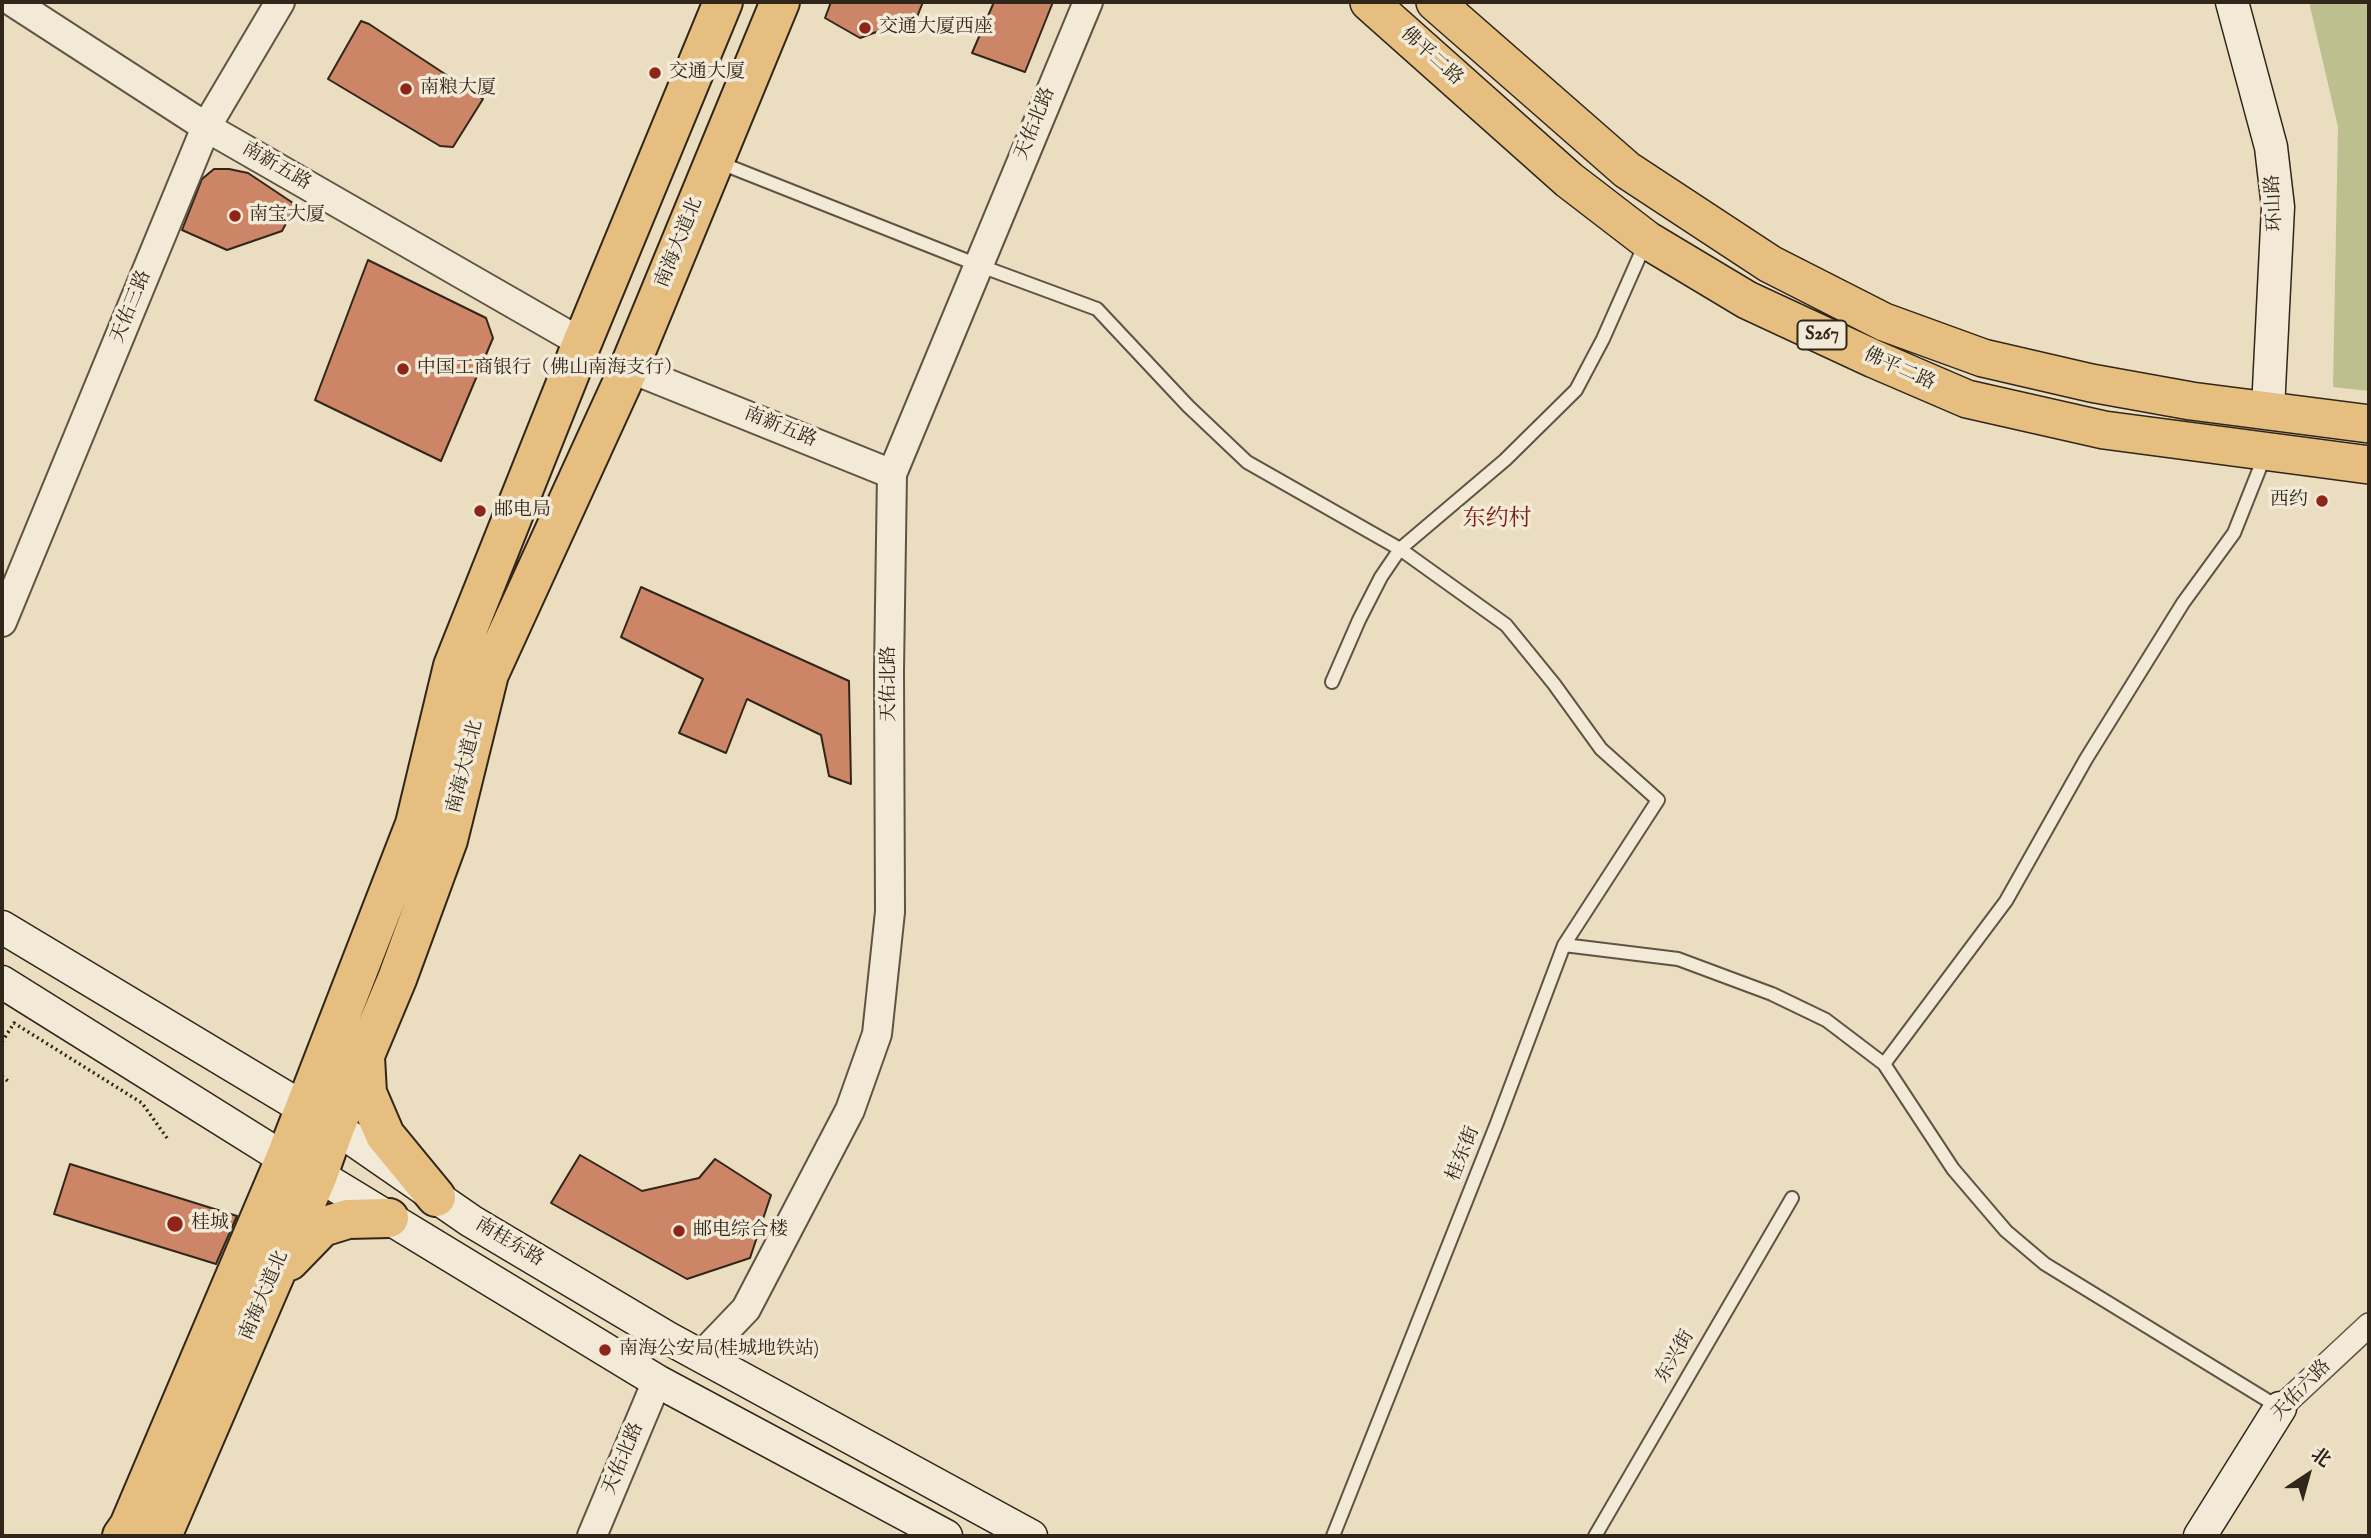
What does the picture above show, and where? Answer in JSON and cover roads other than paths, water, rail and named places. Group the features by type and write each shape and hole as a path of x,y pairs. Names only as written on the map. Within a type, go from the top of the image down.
{"highway":[{"name":"南海大道北","path":"162,1536 263,1301 302,1167 415,824 453,666 582,343 723,2"},
{"name":"南海大道北","path":"319,1119 365,1057 397,979 447,840 489,674 629,368 780,2"},
{"path":"365,1057 366,1093 385,1135 436,1197"},
{"name":"南海大道北","path":"122,1536 302,1167"},
{"path":"263,1301 292,1257 322,1227 348,1219 389,1218"}],"main road":[{"name":"佛平二路","path":"1369,2 1569,180 1647,240 1747,300 1874,359 1967,399 2104,430 2369,465"},
{"name":"佛平二路","path":"1435,2 1627,170 1770,264 1884,322 1983,358 2091,383 2191,401 2369,424"},
{"name":"环山路","path":"2232,2 2271,147 2278,206 2268,409"},
{"name":"南桂东路","path":"2,927 319,1119 471,1221 701,1356 1031,1536"},
{"path":"2,982 657,1381 946,1536"},
{"name":"天佑六路","path":"2200,1536 2280,1408"}],"street":[{"name":"南新五路","path":"13,2 206,127 582,343"},
{"name":"天佑三路","path":"2,622 206,127 280,2"},
{"name":"天佑北路","path":"701,1356 746,1309 850,1110 877,1034 890,912 892,474 1088,2"},
{"name":"南新五路","path":"629,368 892,474"},
{"name":"天佑六路","path":"2280,1408 2369,1325"},
{"name":"天佑北路","path":"592,1536 657,1381"}],"lane":[{"path":"714,161 1097,309 1188,406 1247,462 1400,549"},
{"path":"1332,682 1359,620 1381,577 1400,549 1505,460 1576,390 1603,340 1647,240"},
{"path":"1884,1064 2006,901 2086,759 2183,603 2234,533 2266,452"},
{"name":"桂东街","path":"1333,1536 1497,1123 1564,946 1658,800 1601,749 1554,684 1506,625 1400,549"},
{"path":"1564,946 1678,959 1772,994 1826,1020 1884,1064 1953,1168 2006,1231 2045,1264 2280,1408"},
{"name":"东兴街","path":"1595,1536 1792,1198"}],"place":[{"name":"交通大厦西座","path":"865,28"},
{"name":"交通大厦","path":"655,73"},
{"name":"南粮大厦","path":"406,89"},
{"name":"南宝大厦","path":"235,216"},
{"name":"中国工商银行（佛山南海支行）","path":"403,369"},
{"name":"西约","path":"2322,501"},
{"name":"邮电局","path":"480,511"},
{"name":"桂城","path":"175,1224"},
{"name":"邮电综合楼","path":"679,1231"},
{"name":"南海公安局(桂城地铁站)","path":"605,1350"}],"district":[{"name":"东约村","path":"1497,520"}]}
